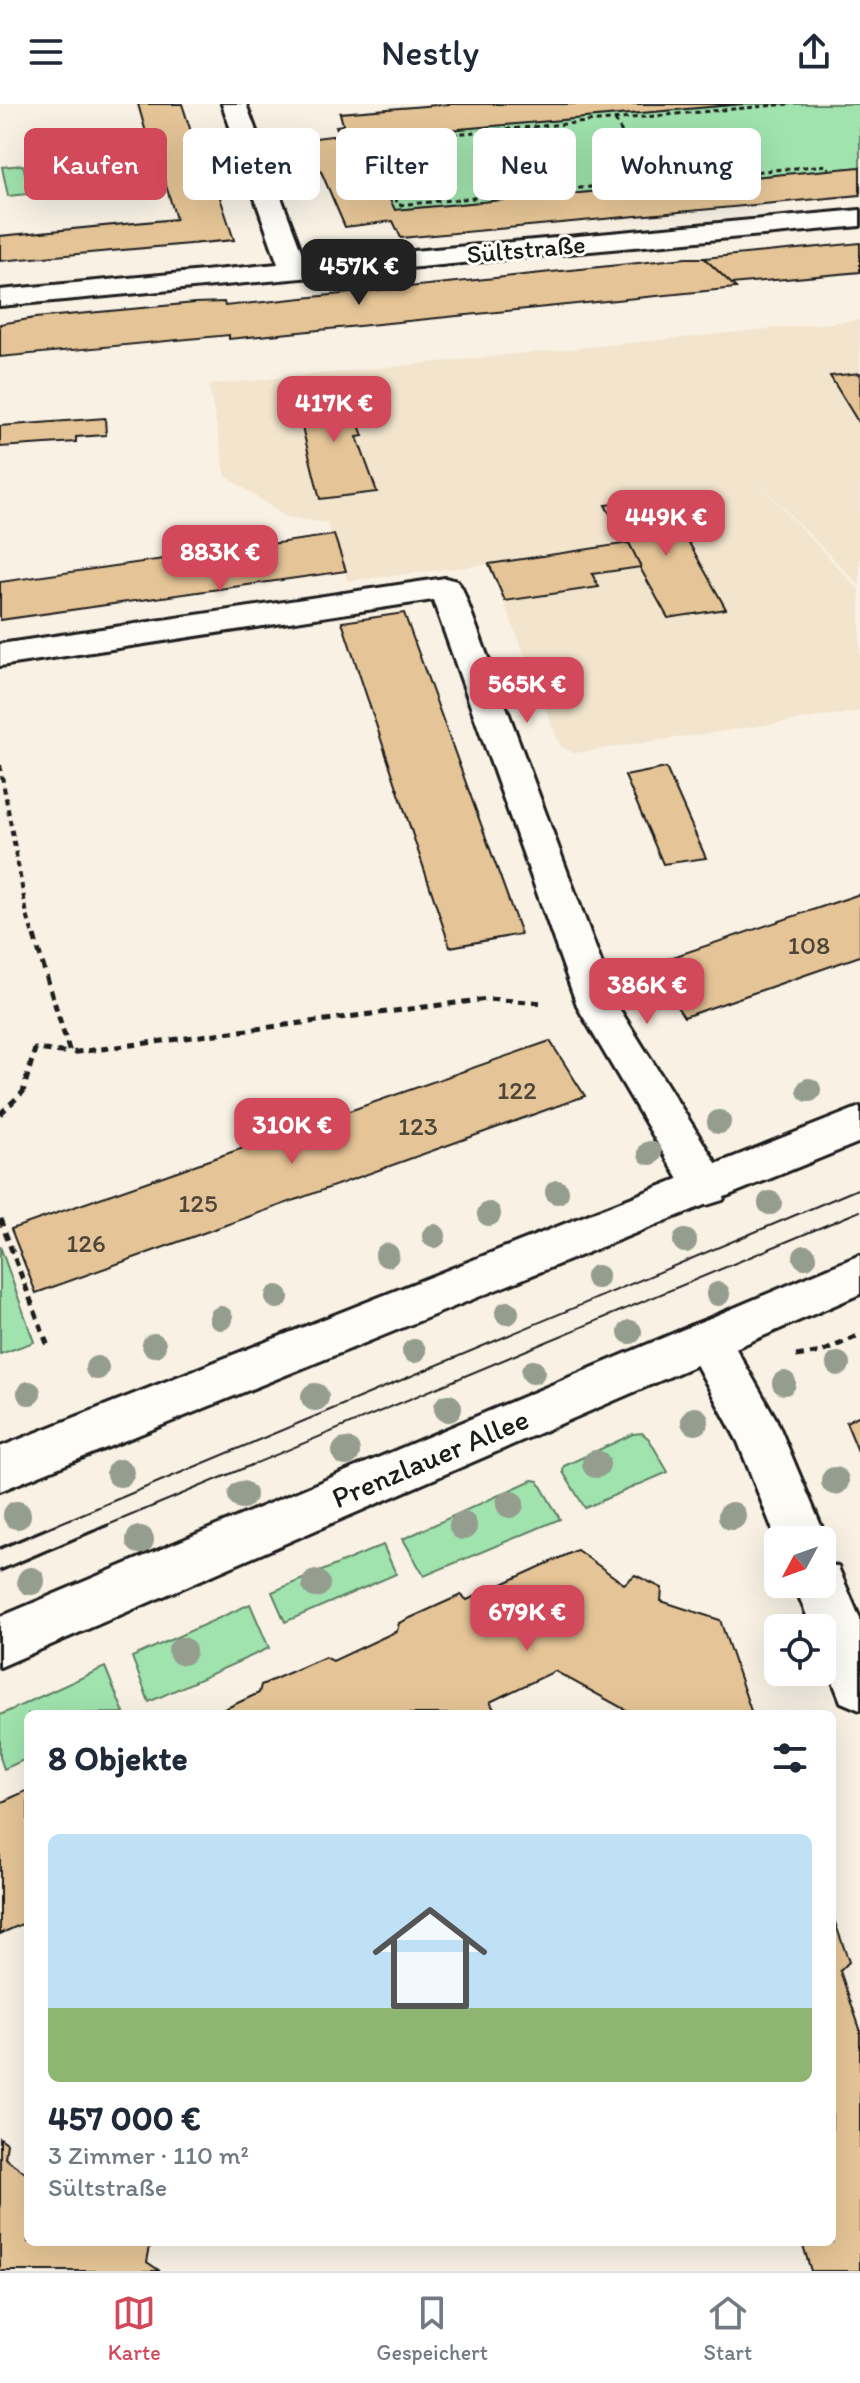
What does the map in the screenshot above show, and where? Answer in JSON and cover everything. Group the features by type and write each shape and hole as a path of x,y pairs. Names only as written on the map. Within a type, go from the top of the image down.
{"street":[{"path":"234,104 294,270"},
{"name":"Sültstraße","path":"0,298 860,218"},
{"path":"1,655 445,588 598,1008 707,1187"},
{"path":"0,1469 860,1124"},
{"name":"Prenzlauer Allee","path":"0,1642 860,1274"},
{"path":"706,1340 759,1434 796,1526"},
{"path":"826,1598 860,1684"}],"path":[{"path":"592,186 398,205 374,141 789,104"},
{"path":"615,120 619,128"},
{"path":"761,171 827,165 829,169"},
{"path":"0,765 27,915 70,1053"},
{"path":"0,1114 23,1092 35,1049 70,1053 140,1046 487,999 598,1008"},
{"path":"0,1219 49,1349"}],"shaded area":[{"path":"860,320 860,586 747,471 860,591 860,711 573,753 560,745 489,564 348,581 327,523 286,517 226,476 209,385"}],"green space":[{"path":"743,104 860,104 860,167 761,176 761,128 592,128 592,192 576,193 576,128 473,128 473,200 503,200 395,210 390,200 457,200 457,129"},
{"path":"23,165 24,194 8,196 2,167"},
{"path":"0,1246 34,1342 0,1354"},
{"path":"642,1433 649,1439 668,1472 585,1508 563,1472 564,1466 633,1434"},
{"path":"532,1480 538,1481 560,1519 424,1576 403,1539"},
{"path":"383,1545 396,1574 285,1622 272,1592"},
{"path":"250,1604 269,1648 149,1702 132,1657"},
{"path":"105,1667 123,1710 24,1710 24,1760 4,1769 0,1757 0,1715"}],"building":[{"path":"138,104 182,104 190,128 183,128 183,200 221,200 234,240 0,261 0,236 176,219 167,189 167,128 145,128"},
{"path":"449,104 743,104 457,129 337,128 343,125 340,113"},
{"path":"336,135 336,200 390,200 395,210 503,200 576,200 576,193 592,192 592,200 761,200 761,176 860,167 860,195 401,238 393,221 345,227 320,169 320,137"},
{"path":"860,243 860,272 731,284 704,258"},
{"path":"704,258 736,288 229,339 229,335 0,357 0,324 35,318 195,303 224,302 225,306"},
{"path":"860,373 860,425 830,376"},
{"path":"346,388 363,436 357,437 377,492 320,499 294,395"},
{"path":"105,418 106,435 76,437 76,442 0,447 0,426"},
{"path":"664,498 726,609 668,618 605,505"},
{"path":"334,535 346,571 0,620 0,582"},
{"path":"629,543 641,567 592,574 599,587 505,601 489,564"},
{"path":"404,613 521,934 450,947 342,622"},
{"path":"666,768 706,858 663,864 625,776"},
{"path":"860,894 860,956 684,1017 649,965"},
{"path":"550,1041 585,1096 36,1293 11,1229"},
{"path":"860,1415 860,1456 846,1422"},
{"path":"577,1550 624,1584 635,1575 662,1588 661,1601 720,1620 751,1710 626,1710 555,1671 490,1702 494,1710 223,1710 259,1693 261,1685 325,1657 333,1661 397,1631 399,1623 461,1595 467,1600"},
{"path":"24,1792 24,1927 22,1924 0,1934 0,1803"},
{"path":"836,1925 849,1962 840,1971 860,2029 860,2271 811,2271 803,2246 836,2246"},
{"path":"0,2138 7,2143 5,2158 24,2172 24,2246 150,2246 147,2262 160,2271 0,2271"}],"tram line":[{"path":"51,1527 860,1188"},
{"path":"103,1527 860,1211"},
{"path":"0,1548 55,1525"},
{"path":"0,1571 108,1525"}]}
